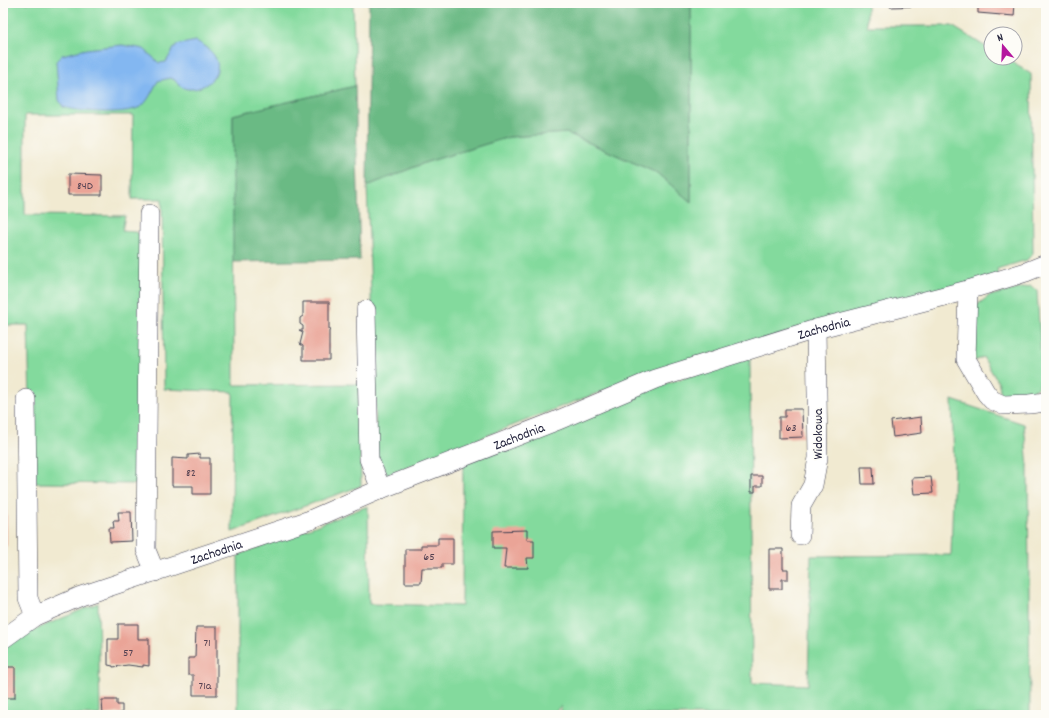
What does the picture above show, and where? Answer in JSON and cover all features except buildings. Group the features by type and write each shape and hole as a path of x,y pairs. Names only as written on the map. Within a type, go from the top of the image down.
{"street":[{"path":"149,214 146,550 155,572"},
{"name":"Zachodnia","path":"3,638 35,616 82,596 310,520 381,489 556,421 655,379 816,329 968,290 1026,272 1046,264"},
{"path":"968,290 966,359 988,396 995,402 1003,405 1036,404 1046,402"},
{"path":"366,310 369,459 381,489"},
{"name":"Widokowa","path":"800,535 801,506 813,485 818,458 816,329"},
{"path":"26,399 28,598 35,616"}],"green space":[{"path":"3,3 353,3 355,86 233,115 234,385 360,384 361,486 232,532 233,392 164,389 162,199 132,199 133,115 25,115 25,215 125,216 122,231 136,232 142,236 139,484 32,483 28,325 3,325"},
{"path":"691,3 867,3 867,26 952,26 983,45 983,66 1018,66 1031,74 1033,253 1027,260 997,269 998,275 684,361 555,409 387,475 377,456 367,186 427,162 509,137 567,133 657,173 691,202"},
{"path":"691,3 691,202 657,173 567,133 509,137 427,162 367,186 369,4"},
{"path":"355,86 360,260 233,262 233,115"},
{"path":"1031,286 1037,291 1042,375 1038,388 1022,396 1001,396 999,384 983,357 975,361 973,314 977,305 989,296"},
{"path":"750,358 752,683 808,685 811,556 951,555 954,464 952,400 1024,424 1028,467 1030,715 561,715 561,706 551,715 238,715 238,555 368,506 369,604 462,606 463,462 657,386"},
{"path":"98,603 100,715 3,715 3,643"}],"water":[{"path":"196,41 211,52 217,62 216,72 211,81 202,87 192,89 182,87 175,80 170,78 158,81 143,105 128,111 104,112 70,109 63,107 59,100 56,61 62,55 86,49 122,45 144,49 159,63 166,62 176,45"}]}
